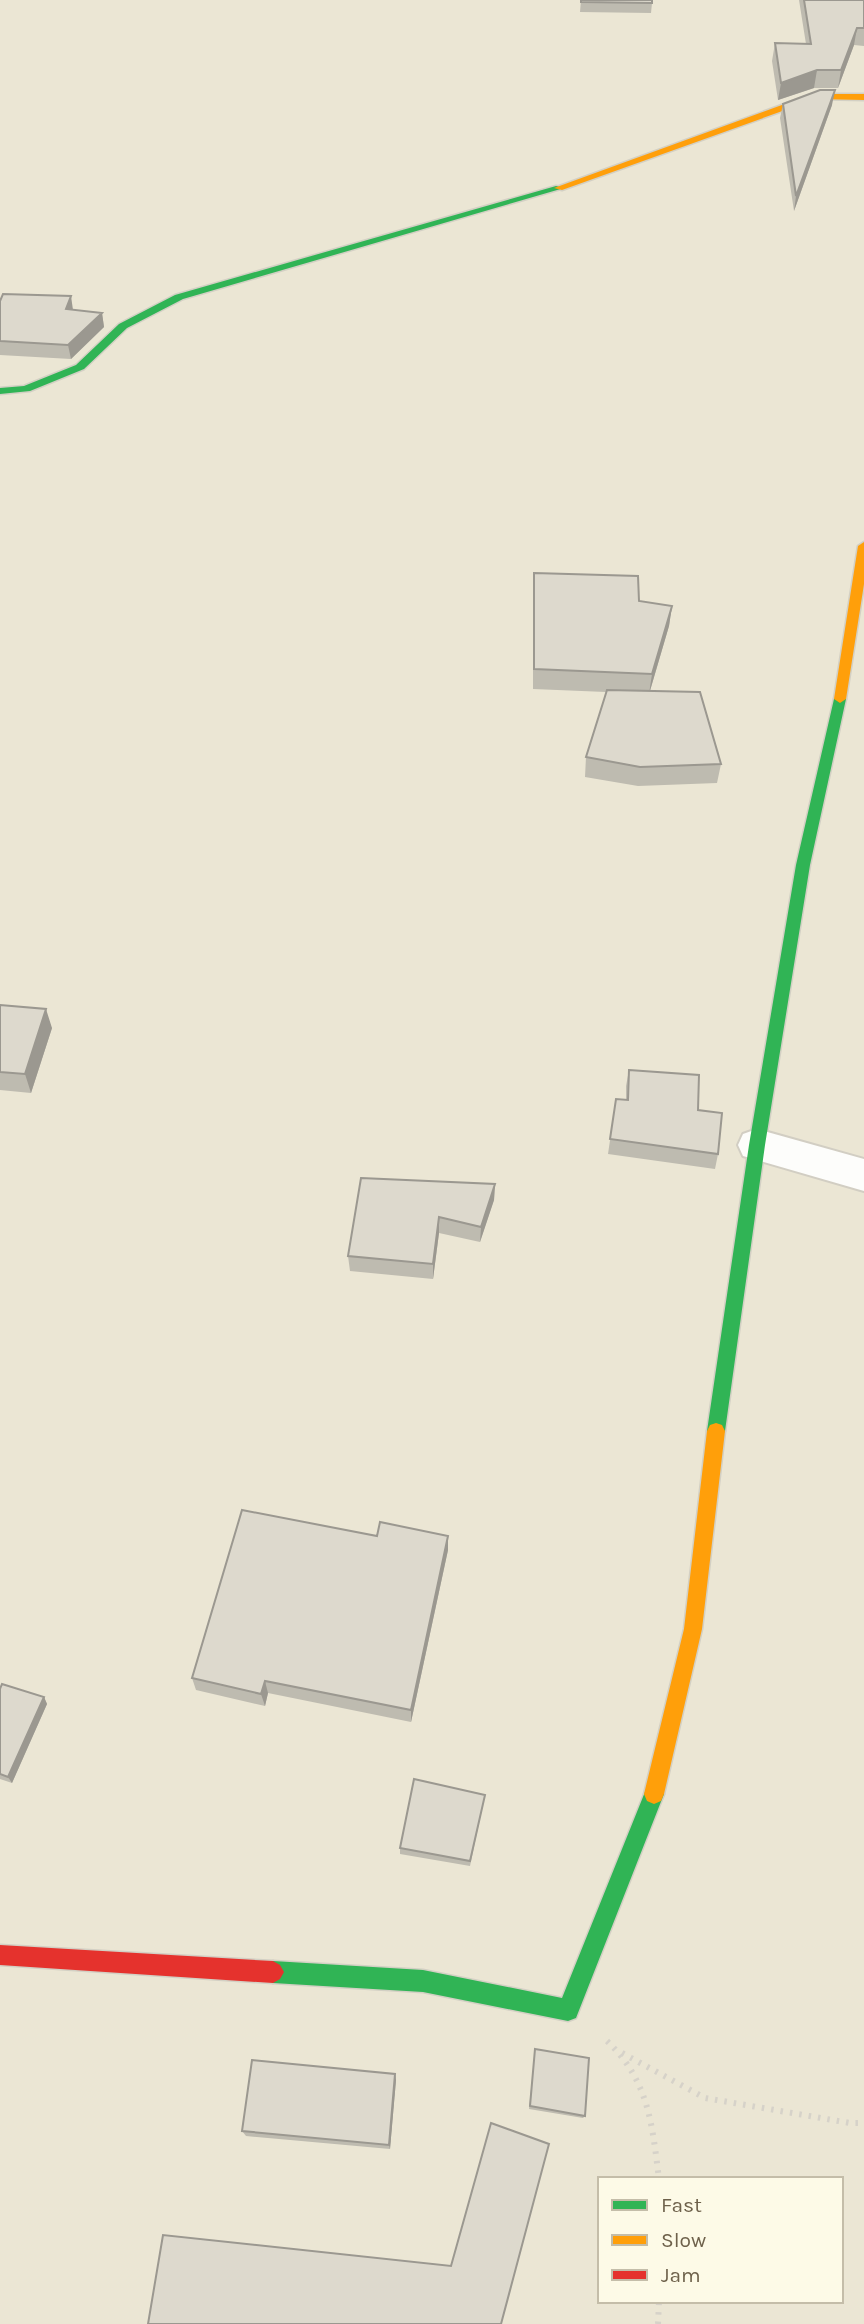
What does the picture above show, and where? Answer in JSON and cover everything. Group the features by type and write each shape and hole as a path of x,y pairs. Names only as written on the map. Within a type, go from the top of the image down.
{"street":[{"path":"0,391 26,389 80,368 123,326 179,297 563,187 815,96 864,97"},
{"path":"0,1955 423,1980 569,2010 653,1797 693,1629 708,1488 757,1145 803,865 838,710 864,546"},
{"path":"757,1145 864,1175"}],"path":[{"path":"569,2010 622,2053 705,2098 850,2123 864,2123"},
{"path":"622,2053 648,2100 659,2177"},
{"path":"658,2324 659,2303"}],"shaded area":[{"path":"0,0 864,0 864,2324 0,2324"}],"building":[{"path":"652,0 652,3 581,2"},
{"path":"804,0 864,0 864,28 857,28 841,70 817,70 781,83 775,43 811,44"},
{"path":"820,90 835,90 796,196 783,104"},
{"path":"3,294 71,296 66,309 102,313 68,345 0,341 0,301"},
{"path":"534,573 638,576 639,601 672,606 652,674 534,669"},
{"path":"607,690 700,692 721,764 640,767 586,757"},
{"path":"0,1005 46,1009 25,1074 0,1072"},
{"path":"629,1070 699,1075 698,1110 722,1113 718,1154 610,1139 616,1099 628,1100"},
{"path":"361,1178 495,1184 481,1227 439,1217 433,1264 348,1256"},
{"path":"242,1510 377,1536 380,1522 448,1536 411,1710 265,1681 261,1694 192,1678"},
{"path":"2,1684 44,1697 8,1777 0,1774"},
{"path":"414,1779 485,1795 470,1861 400,1848"},
{"path":"535,2049 589,2058 585,2116 530,2106"},
{"path":"252,2060 395,2074 389,2145 242,2131"},
{"path":"491,2123 549,2144 501,2324 148,2324 163,2235 451,2266"}],"traffic: fast":[{"path":"0,391 26,389 80,367 123,326 179,297 559,188"},
{"path":"716,1431 757,1145 803,865 840,699"},
{"path":"273,1972 423,1981 568,2010 654,1794"}],"traffic: slow":[{"path":"559,188 815,96 864,97"},
{"path":"840,699 864,546"},
{"path":"654,1794 693,1629 716,1431"}],"traffic: jam":[{"path":"0,1955 273,1972"}]}
